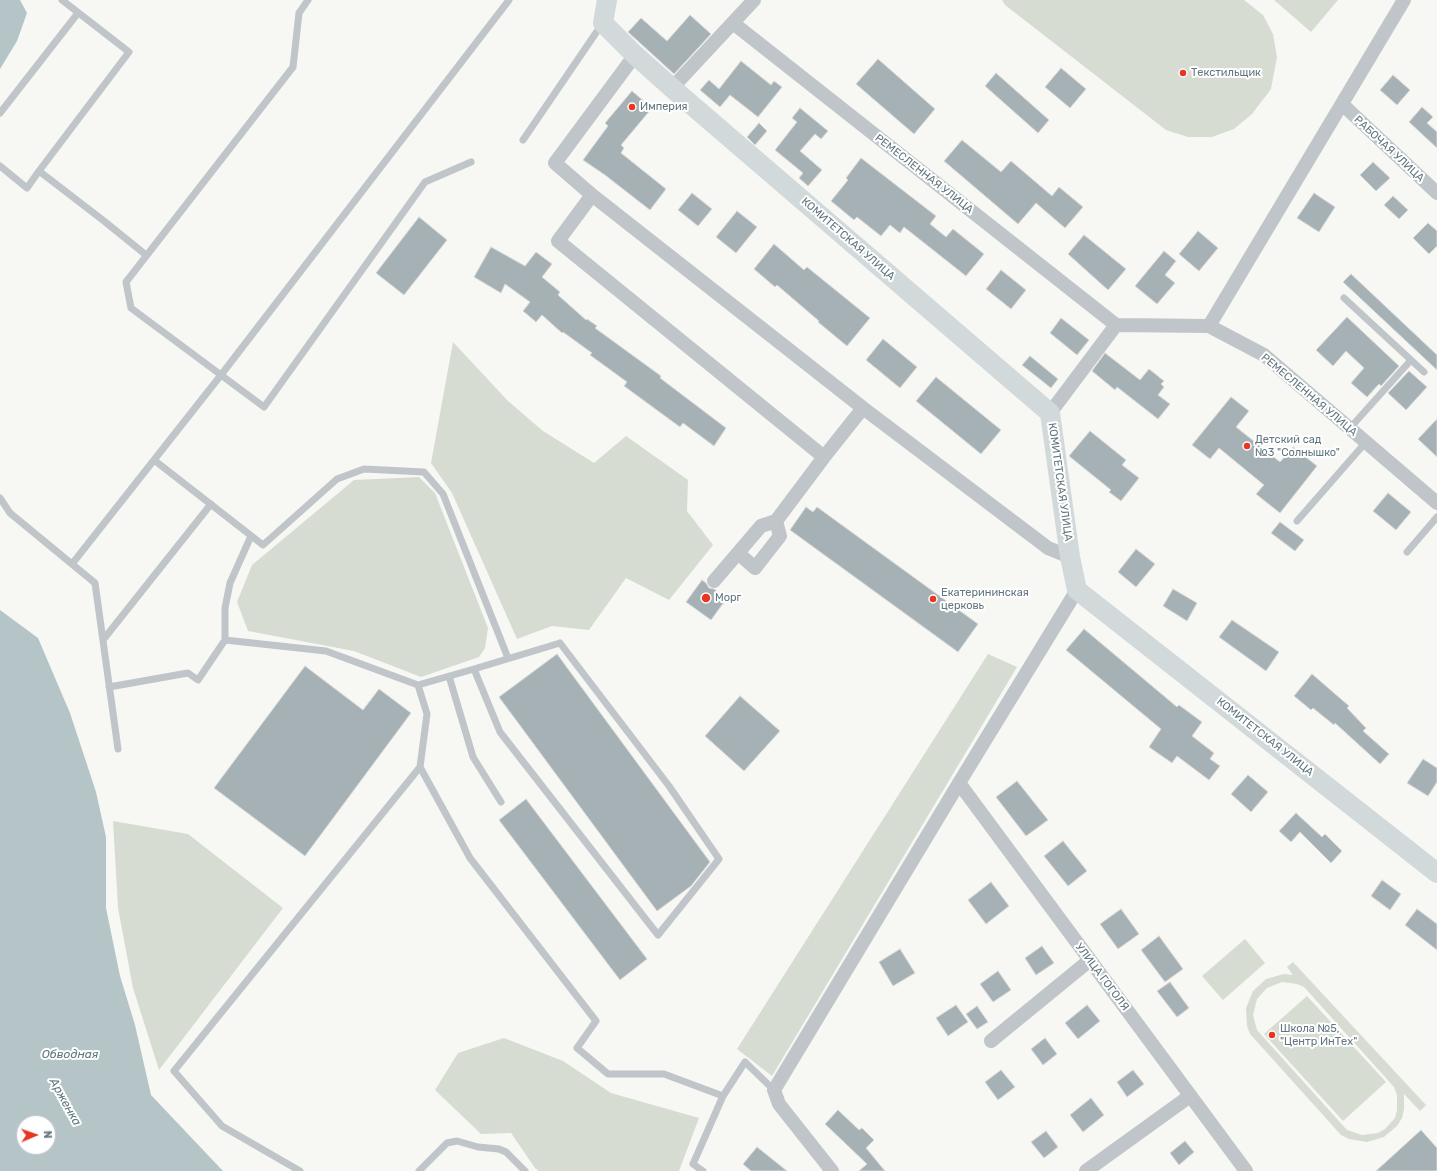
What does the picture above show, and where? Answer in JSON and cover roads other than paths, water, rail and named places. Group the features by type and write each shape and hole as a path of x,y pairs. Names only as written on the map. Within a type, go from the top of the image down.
{"street":[{"path":"602,23 607,0"},
{"path":"672,88 754,0"},
{"path":"1209,326 1404,0"},
{"name":"КОМИТЕТСКАЯ УЛИЦА","path":"602,23 672,88 1050,414 1070,556 1077,590 1437,873"},
{"name":"РЕМЕСЛЕННАЯ УЛИЦА","path":"733,23 1116,325 1209,326 1264,355 1437,503"},
{"path":"635,55 555,163 592,195 863,408 1048,548 1070,556"},
{"name":"РАБОЧАЯ УЛИЦА","path":"1342,104 1437,193"},
{"path":"592,195 558,241 824,457"},
{"path":"1050,414 1116,325"},
{"path":"714,582 761,526 776,521 863,408"},
{"path":"738,553 755,568 780,536 776,521"},
{"path":"832,1171 779,1104 774,1090 958,783 1077,590"},
{"name":"УЛИЦА ГОГОЛЯ","path":"958,783 1246,1171"},
{"path":"991,1041 1090,960"},
{"path":"1086,1171 1190,1096"}],"lane":[{"path":"0,166 27,188 129,52 62,0"},
{"path":"308,0 299,13 293,67 126,282 131,308 264,407 425,182 472,162"},
{"path":"72,564 221,375 509,0"},
{"path":"0,113 78,12"},
{"path":"523,140 602,23"},
{"path":"39,171 146,255"},
{"path":"1344,298 1424,372"},
{"path":"1350,428 1411,360"},
{"path":"1297,521 1366,442"},
{"path":"154,460 262,545 337,479 364,469 424,472 443,494 508,658"},
{"path":"0,498 10,513 95,583 118,749"},
{"path":"103,640 211,504"},
{"path":"1407,552 1437,517"},
{"path":"109,687 188,673 198,680 225,640 225,608 230,583 251,536"},
{"path":"225,640 326,651 418,685 560,643 669,786 719,859 658,935 500,732 474,669"},
{"path":"449,676 473,757 501,802"},
{"path":"300,1171 222,1126 174,1071 420,766 427,714 418,685"},
{"path":"420,766 470,858 596,1021 577,1048 608,1074 664,1074 723,1096"},
{"path":"703,1171 694,1164 723,1096 745,1062 774,1090"},
{"path":"419,1171 447,1143 456,1141 478,1147 499,1149 506,1152 525,1171"}],"water":[{"path":"0,0 20,0 27,13 17,41 0,69"},
{"name":"Обводная","path":"0,610 38,638 70,713 96,792 106,837 106,908 120,976 135,1025 151,1095 223,1171 0,1171"}],"place":[{"name":"Текстильщик","path":"1183,73"},
{"name":"Империя","path":"632,107"},
{"name":"Детский сад №3 \"Солнышко\"","path":"1247,446"},
{"name":"Морг","path":"706,598"},
{"name":"Екатерининская церковь","path":"933,599"},
{"name":"Школа №5, \"Центр ИнТех\"","path":"1272,1035"}],"water label":[{"name":"Арженка","path":"65,1102"}]}
